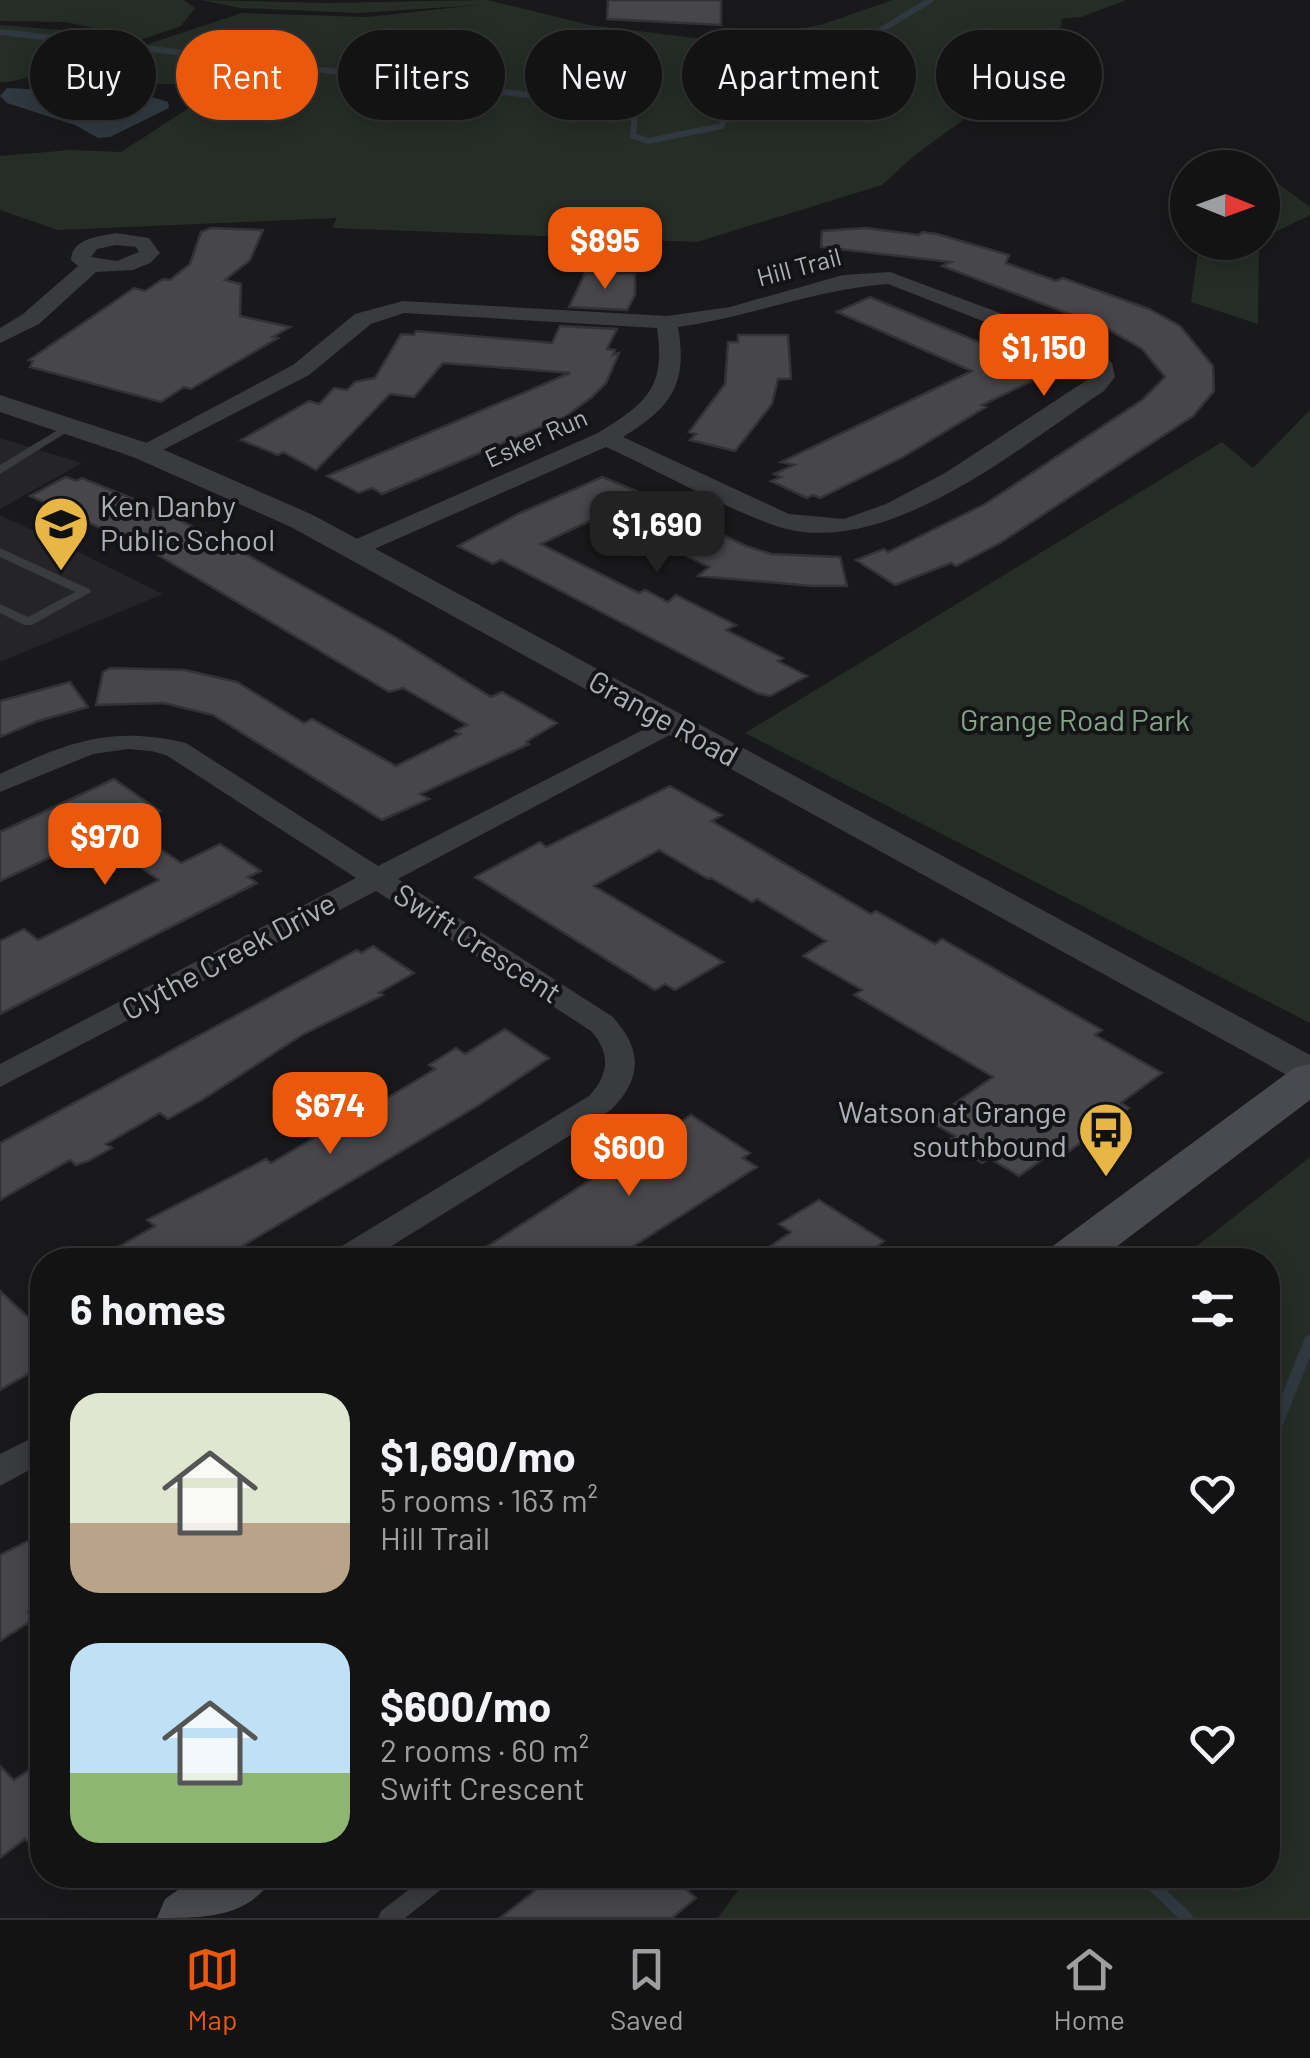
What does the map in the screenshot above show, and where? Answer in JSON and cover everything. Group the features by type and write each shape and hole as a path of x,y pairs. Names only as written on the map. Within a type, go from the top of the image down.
{"main road":[{"path":"1083,1248 1310,1074"},
{"path":"187,1918 227,1888"}],"street":[{"path":"0,338 31,319 92,266"},
{"name":"Hill Trail","path":"143,450 301,370 363,319 381,311 425,306 586,320 667,322 732,313 843,281 890,278 1088,354 1104,368 1104,377 1096,386 965,471 864,522 839,526 811,527 782,520 606,438"},
{"name":"Esker Run","path":"354,549 606,438 642,416 665,394 673,374 667,322"},
{"name":"Grange Road","path":"0,403 143,450 273,507 1310,1074"},
{"name":"Clythe Creek Drive","path":"0,1078 670,724"},
{"name":"Swift Crescent","path":"0,784 96,742 159,744 176,749 602,1024 617,1039 624,1056 615,1089 600,1102 363,1248"},
{"path":"0,1472 30,1453"}],"lane":[{"path":"0,470 70,425"},
{"path":"0,450 20,456"},
{"path":"0,552 85,592 28,622 0,608"},
{"path":"390,1918 428,1888"}],"shaded area":[{"path":"7,88 30,89 30,110 7,103 0,96"},
{"path":"156,99 168,102 169,108 156,114"},
{"path":"60,120 145,120 110,137 98,138"},
{"name":"Ken Danby Public School","path":"0,438 82,463 0,509"},
{"name":"Ken Danby Public School","path":"0,515 79,552 163,594 0,662"}],"green space":[{"path":"0,0 184,0 195,8 181,26 156,35 156,30 103,30 65,22 0,21"},
{"path":"201,0 487,0 590,25 630,30 525,30 525,120 662,120 662,34 682,36 682,120 916,120 916,30 796,30 893,0 1126,0 1081,17 1061,19 1058,30 936,30 936,120 963,120 882,185 697,242 332,228 337,218 58,230 0,210 0,156 70,150 121,152 176,116 176,120 318,120 318,30 191,30 242,13 367,17 478,5 359,13 240,8"},
{"path":"0,25 60,30 30,30 30,77 0,82"},
{"path":"176,35 176,84 156,84 156,41"},
{"path":"1280,185 1310,207 1310,215 1280,230"},
{"path":"1197,260 1259,260 1258,324 1191,302"},
{"name":"Grange Road Park","path":"1310,410 1310,1023 745,733 1222,442 1253,468"},
{"path":"1310,1157 1310,1918 718,1918 740,1888 1280,1888 1280,1248 1194,1248"}],"building":[{"path":"608,0 721,0 721,25 607,19"},
{"path":"211,228 263,230 250,260 225,280 241,284 240,316 290,327 273,337 278,338 161,402 30,367 33,361 29,360 134,288 145,291 163,279 170,280 190,264 201,232"},
{"path":"866,228 937,234 1009,255 1006,263 1056,281 1063,278 1149,309 1180,326 1213,366 1214,391 1193,416 1000,543 956,566 951,563 895,585 856,560 884,549 888,552 985,504 1142,400 1165,377 1142,349 1104,327 942,266 951,262 821,247 822,231"},
{"path":"585,273 635,274 635,295 627,310 569,307"},
{"path":"870,297 1039,367 1032,370 1044,375 982,405 986,407 903,457 820,498 807,498 771,481 781,477 774,474 794,465 781,462 972,371 837,312"},
{"path":"560,326 617,329 607,349 615,350 613,355 619,353 606,383 592,397 565,417 382,494 372,488 359,493 327,476 570,373 443,363 414,397 390,394 316,470 283,452 278,455 241,440 309,401 319,404 334,388 347,390 355,382 375,378 401,334 414,335 416,331 552,343"},
{"path":"738,335 788,335 791,379 778,379 772,404 735,451 690,440 696,434 689,432 725,384 728,342 738,342"},
{"path":"66,477 76,481 82,478 217,538 395,637 491,697 502,692 557,723 526,742 529,744 420,794 429,799 382,820 213,715 164,703 96,705 103,672 110,668 185,670 237,682 304,723 312,719 396,766 460,734 455,731 467,725 403,688 389,692 151,551 30,496"},
{"path":"602,477 656,499 652,502 746,546 771,554 840,557 847,586 698,576 709,567 602,515 541,544 639,593 645,590 668,602 676,595 736,625 726,630 783,658 778,661 807,676 770,696 757,693 501,560 493,564 458,546"},
{"path":"70,682 88,707 0,737 0,701"},
{"path":"114,779 160,811 127,826 181,863 220,844 261,871 248,877 257,883 0,1014 0,941 24,929 38,940 159,880 104,842 60,863 51,857 0,881 0,832"},
{"path":"670,786 722,815 712,821 871,914 876,911 935,944 942,939 1102,1030 1095,1035 1162,1073 1121,1103 1129,1108 1057,1160 1049,1155 1019,1176 989,1158 982,1163 947,1142 955,1136 929,1121 993,1077 854,995 862,990 803,956 826,941 757,899 752,902 659,850 594,886 723,962 675,990 665,984 655,990 475,877 540,842 546,847"},
{"path":"373,946 414,973 379,993 383,995 302,1035 168,1119 160,1113 106,1144 112,1148 76,1165 70,1160 0,1200 0,1143 357,950 361,953"},
{"path":"505,1029 549,1058 479,1105 239,1248 116,1248 155,1226 147,1220 266,1159 271,1163 319,1135 316,1132 326,1126 327,1119 342,1110 354,1118 435,1069 429,1065 456,1048 465,1054"},
{"path":"691,1115 750,1153 743,1158 757,1167 631,1248 485,1248"},
{"path":"819,1200 884,1241 876,1248 768,1248 791,1232 779,1224"},
{"path":"0,1291 30,1319 30,1373 0,1390"},
{"path":"30,1540 30,1622 0,1641 0,1555"},
{"path":"0,1766 14,1780 30,1769 30,1844 25,1839 0,1858"},
{"path":"538,1888 685,1888 696,1898 672,1918 500,1918"}],"waterway":[{"path":"156,50 619,106 635,114 633,136 648,141 722,126 724,108 746,94 784,88 931,0"},
{"path":"0,32 30,36"},
{"path":"1280,1416 1310,1341"},
{"path":"1156,1888 1187,1918"}],"place":[{"name":"Ken Danby Public School","path":"61,573"},
{"name":"Watson at Grange southbound","path":"1106,1179"}]}
